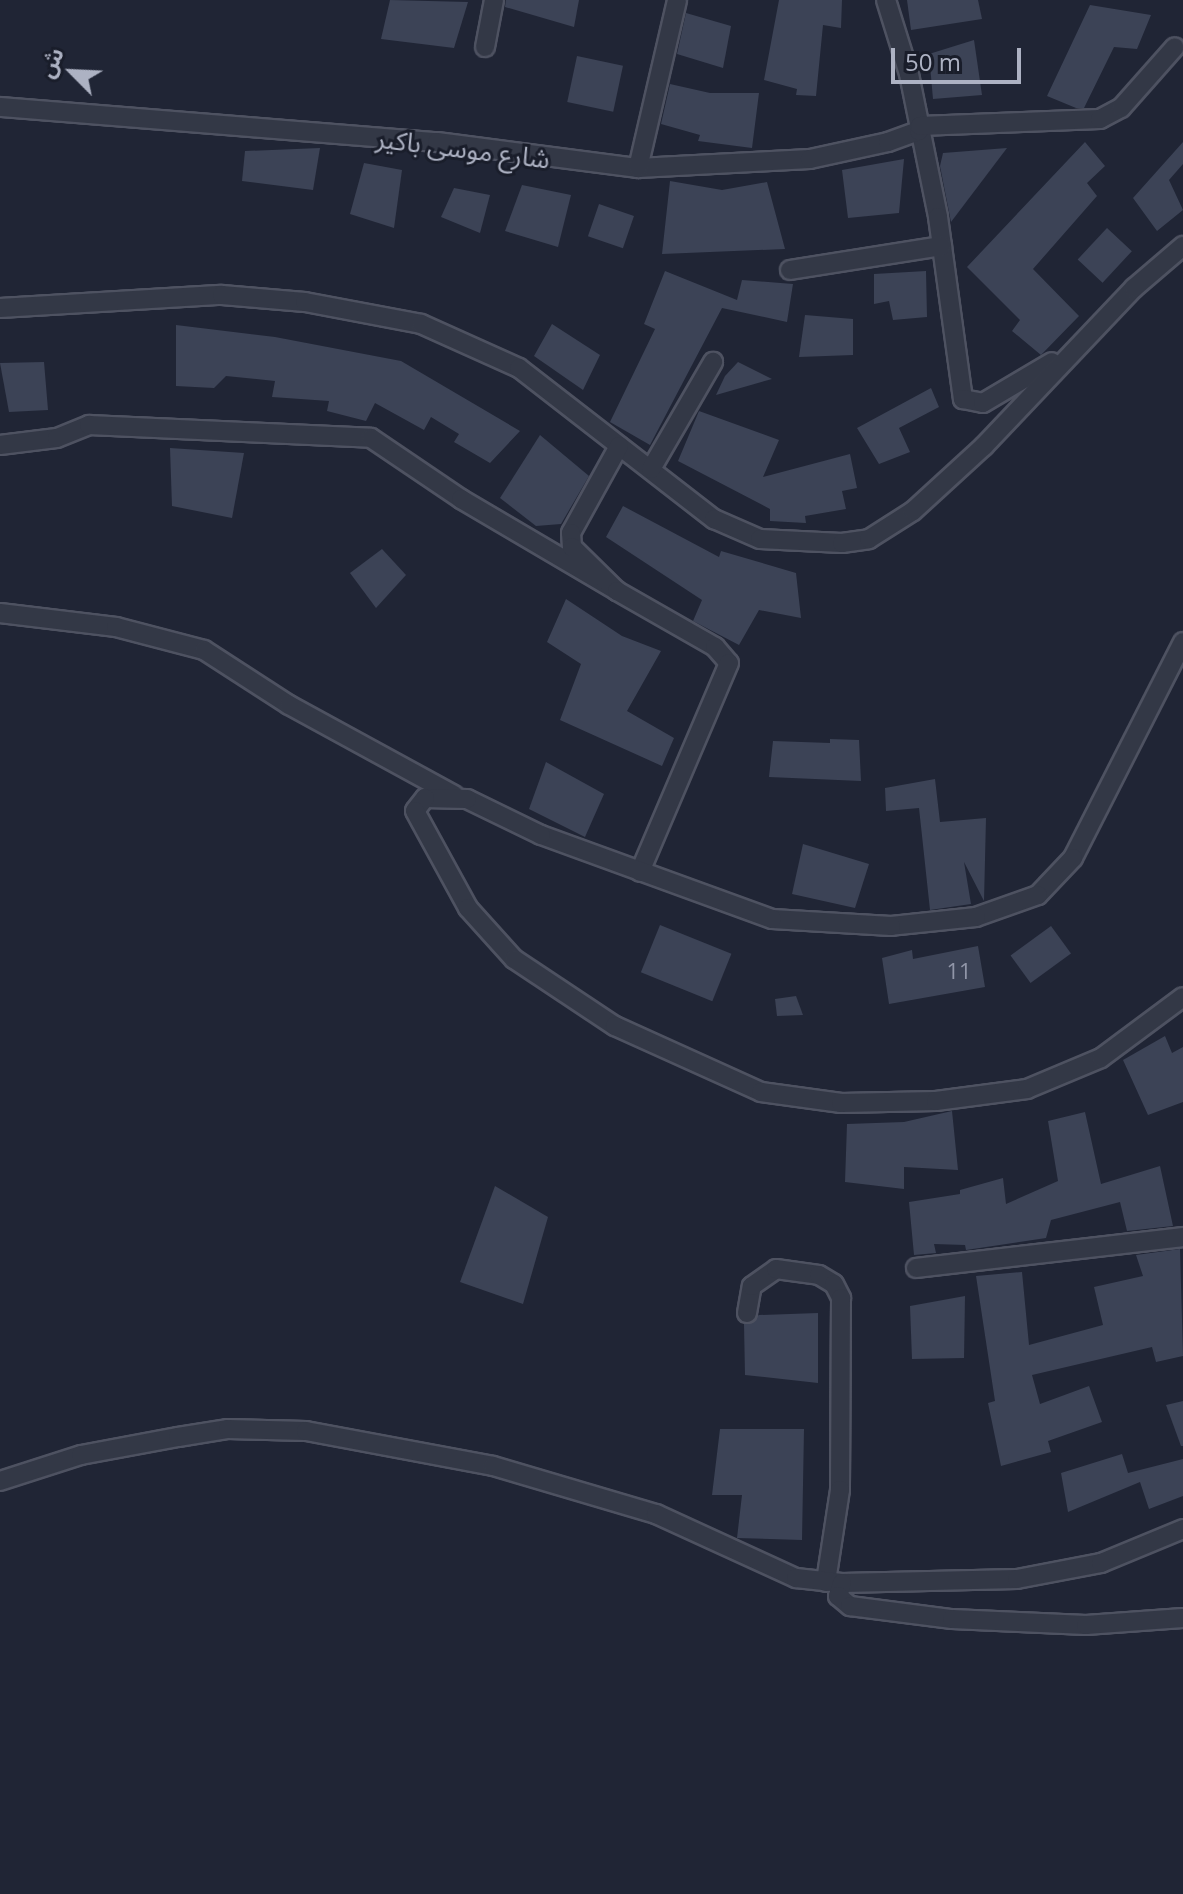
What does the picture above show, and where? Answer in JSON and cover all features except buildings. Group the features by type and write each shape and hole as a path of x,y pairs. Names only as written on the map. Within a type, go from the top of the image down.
{"street":[{"path":"485,47 494,0"},
{"path":"638,168 677,0"},
{"path":"886,0 920,126 942,246 963,399 983,403 1068,353"},
{"path":"920,126 1100,119 1132,97 1175,47"},
{"name":"شارع موسى باكير","path":"0,107 437,142 638,168 810,159 888,142 919,131 920,126"},
{"path":"790,270 942,246"},
{"path":"0,308 222,295 305,302 400,319 496,354 714,519 760,539 790,544 869,539 913,511 984,446 1068,353 1183,246"},
{"path":"651,469 713,362"},
{"path":"0,445 57,438 89,425 371,438 461,499 715,647 729,663 640,872"},
{"path":"617,591 580,558 569,540 619,446"},
{"path":"0,613 116,627 204,650 289,705 457,797 731,907 794,922 891,926 976,917 1026,901 1047,887 1073,858 1183,642"},
{"path":"457,797 425,798 415,811 468,908 503,950 615,1026 761,1092 841,1103 936,1101 1027,1089 1101,1058 1183,997"},
{"path":"916,1268 1183,1237"},
{"path":"747,1313 752,1286 776,1269 819,1275 834,1284 841,1298 841,1477 834,1583 838,1596 850,1606 952,1619 1086,1625 1183,1618"},
{"path":"0,1481 81,1455 178,1437 228,1429 306,1431 399,1445 521,1474 656,1514 784,1574 834,1583 1017,1579 1101,1563 1183,1529"}]}
